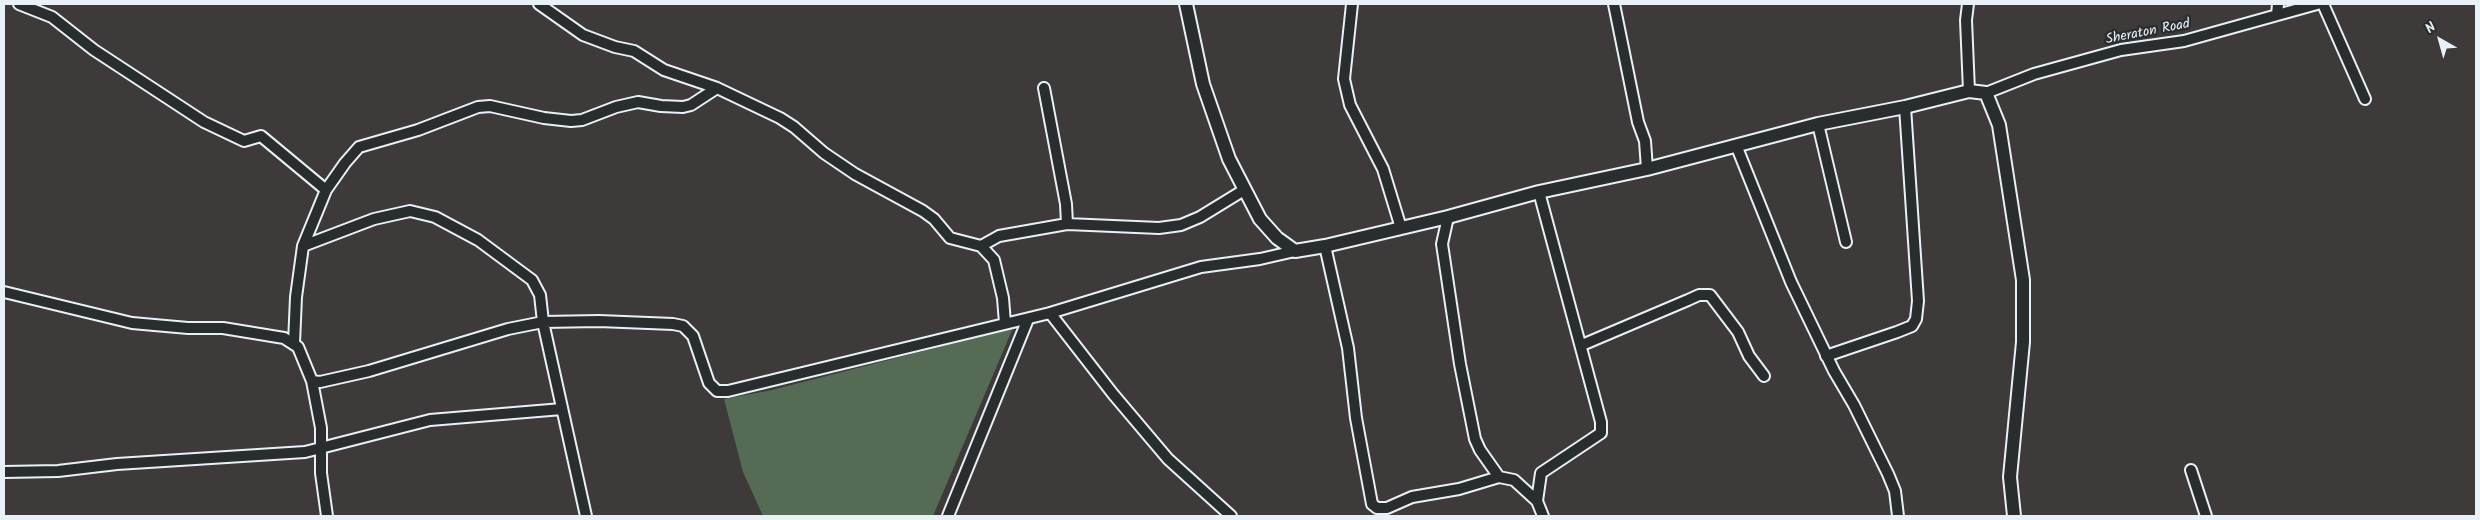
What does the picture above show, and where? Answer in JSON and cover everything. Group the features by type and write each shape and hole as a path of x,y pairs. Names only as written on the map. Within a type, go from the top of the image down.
{"street":[{"path":"19,4 52,18 94,50 204,122 244,141 261,136 326,190"},
{"path":"538,4 584,35 634,51 664,70 717,88 794,126 824,153 855,174 934,218 950,238 957,242 981,246 994,260 1003,298 1005,323"},
{"path":"1186,4 1203,84 1229,159 1260,219 1277,238 1295,251"},
{"path":"1352,4 1344,79 1350,105 1383,169 1401,228"},
{"path":"1614,4 1636,114 1645,141 1648,169"},
{"path":"1968,4 1966,20 1969,91"},
{"path":"2277,15 2278,4"},
{"name":"Sheraton Road","path":"1986,93 2034,74 2122,50 2184,42 2317,4"},
{"path":"2323,4 2365,99"},
{"path":"294,343 296,297 303,246 326,190 353,153 360,147 418,130 478,107 490,106 544,118 571,121 582,120 616,107 638,102 660,106 683,106 697,101 717,88"},
{"path":"1044,88 1066,204 1067,224"},
{"path":"312,381 320,382 369,371 508,329 543,322 659,322 683,326 693,336 709,383 717,391 728,391 1050,313 1200,267 1260,259 1325,246 1448,217 1540,192 1648,169 1736,144 1818,124 1905,107 1969,91 1986,93 1999,125 2023,280 2023,342 2010,476 2014,516"},
{"path":"1826,356 1912,326 1916,319 1918,301 1905,107"},
{"path":"1818,124 1846,242"},
{"path":"1736,144 1791,282 1826,356 1888,474 1895,491 1898,516"},
{"path":"981,246 999,236 1067,224 1159,228 1181,225 1200,217 1244,190"},
{"path":"1536,501 1540,473 1601,433 1601,422 1582,345 1540,192"},
{"path":"303,246 388,216 410,211 422,213 452,225 478,240 532,280 540,295 543,322 586,516"},
{"path":"1448,217 1442,244 1458,354 1475,439 1480,450 1499,478"},
{"path":"1325,246 1348,348 1356,418 1372,504 1377,508 1387,508 1412,497 1459,489 1499,478 1514,480 1536,501 1543,516"},
{"path":"4,292 132,322 181,328 224,328 284,338 294,343 301,354 312,381 321,428 320,449 328,516"},
{"path":"1582,345 1688,300 1699,296 1710,296 1734,325 1749,356 1764,376"},
{"path":"1050,313 1113,394 1168,459 1231,516"},
{"path":"948,516 1028,318"},
{"path":"4,472 58,471 117,464 256,456 320,449 430,420 562,409"},
{"path":"2191,470 2206,516"}],"green space":[{"path":"1013,328 933,516 763,516 743,472 724,399 772,390"}]}
